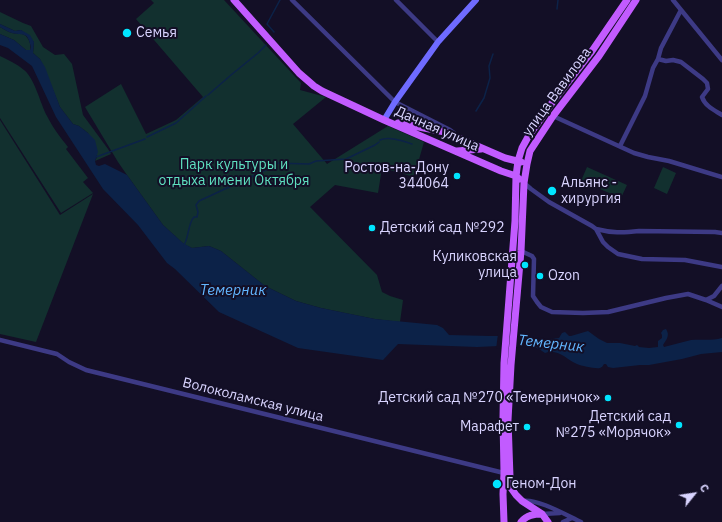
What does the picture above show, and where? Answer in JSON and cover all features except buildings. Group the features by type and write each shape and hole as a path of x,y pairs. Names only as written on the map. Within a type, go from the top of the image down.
{"main road":[{"path":"234,0 299,73 314,86 384,120"},
{"name":"улица Вавилова","path":"508,364 509,302 515,220 516,176 522,148 554,100 592,51 627,0"},
{"name":"улица Вавилова","path":"508,364 517,304 524,182 530,151 552,116 599,56 636,0"},
{"name":"Дачная улица","path":"384,120 445,132 505,158 527,164"},
{"name":"Дачная улица","path":"384,120 501,171 516,176 524,182"},
{"path":"455,151 483,149"},
{"path":"504,522 503,494 506,477 503,418 508,364"},
{"path":"506,477 516,495 522,501 542,514 548,522"},
{"path":"521,522 530,515 542,514"}],"street":[{"name":"Дачная улица","path":"292,0 395,102 450,130 460,138"},
{"path":"396,0 438,42"},
{"path":"384,120 395,102 438,42 476,0"},
{"path":"673,0 722,60"},
{"path":"620,146 645,96 653,68 658,59 661,48 681,10"},
{"path":"658,59 680,62 703,79 707,83 708,89 702,97 704,102 722,115"},
{"path":"552,116 648,157 722,177"},
{"path":"524,182 531,190 549,202 596,229 610,233 639,231 715,232 722,234"},
{"path":"596,229 603,242 618,254 642,259 685,260 722,267"},
{"path":"521,251 532,256 534,259 533,296 536,302 541,307 552,312 608,312 688,294 722,307"},
{"path":"706,300 714,296 722,286"},
{"name":"Волоколамская улица","path":"0,340 57,354 69,362 86,370 506,477"},
{"path":"522,501 528,500 553,509 581,522"},
{"path":"542,514 562,513"},
{"path":"563,522 572,518"}],"green space":[{"name":"Парк культуры и отдыха имени Октября","path":"151,0 224,0 301,83 300,90 326,97 293,124 327,164 388,126 424,142 414,177 382,168 378,193 335,185 310,207 377,275 382,292 403,300 400,322 350,314 296,301 265,286 221,251 209,246 192,248 185,245 163,225 118,162 85,107 121,84 146,134 176,120 203,97 136,19 154,3"},
{"path":"0,12 31,26 43,47 55,55 64,54 72,64 83,115 111,154 95,161 97,157 88,133 79,126 73,124 60,107 40,59 33,53 34,42 21,30 15,31 0,24"},
{"path":"0,27 10,33 26,36 30,43 30,50 26,50 14,40 0,34"},
{"path":"0,56 12,62 28,74 49,120 68,147 66,149 88,178 83,182 93,193 61,213 0,118"},
{"path":"0,120 60,215 93,194 36,342 0,334"},
{"path":"587,167 627,185 621,198 581,181"},
{"path":"663,167 676,173 667,194 654,188"}],"water":[{"name":"Темерник","path":"0,24 15,31 21,30 30,35 34,42 33,53 40,59 45,67 60,107 73,124 79,126 95,140 98,152 95,161 96,165 99,166 105,164 127,175 163,225 183,243 192,248 209,246 221,251 265,286 296,301 321,308 375,319 437,325 443,328 449,335 526,335 545,340 559,338 562,333 565,332 571,336 588,331 607,343 637,345 639,347 649,348 658,347 658,341 662,338 661,333 666,329 668,335 663,345 664,347 691,340 710,340 722,338 722,352 701,354 649,365 613,368 604,364 598,368 577,364 558,353 545,353 526,342 521,345 477,347 398,344 383,360 298,348 219,312 167,263 138,225 103,189 56,117 32,66 8,48 0,45 0,34 14,40 26,50 30,50 31,47 27,36 12,33 0,27"}],"pier":[{"path":"498,334 521,334 520,347 496,349"}],"waterway":[{"path":"274,32 267,24 280,0"},
{"path":"557,9 558,0"},
{"path":"208,95 266,45"},
{"path":"476,111 484,98 490,78 489,66 493,54"},
{"path":"147,137 176,123 206,96"},
{"path":"96,157 145,139"},
{"path":"380,140 392,139 412,144"},
{"path":"271,166 273,163 309,164 316,161 346,159 379,142"},
{"path":"184,245 192,220 194,217 197,217 198,212 196,205 199,201 268,169"}],"place":[{"name":"Семья","path":"127,33"},
{"name":"Ростов-на-Дону 344064","path":"457,176"},
{"name":"Альянс - хирургия","path":"552,191"},
{"name":"Детский сад №292","path":"372,228"},
{"name":"Куликовская улица","path":"525,265"},
{"name":"Ozon","path":"540,276"},
{"name":"Детский сад №270 «Темерничок»","path":"608,398"},
{"name":"Детский сад №275 «Морячок»","path":"679,425"},
{"name":"Марафет","path":"527,427"},
{"name":"Геном-Дон","path":"497,484"}]}
